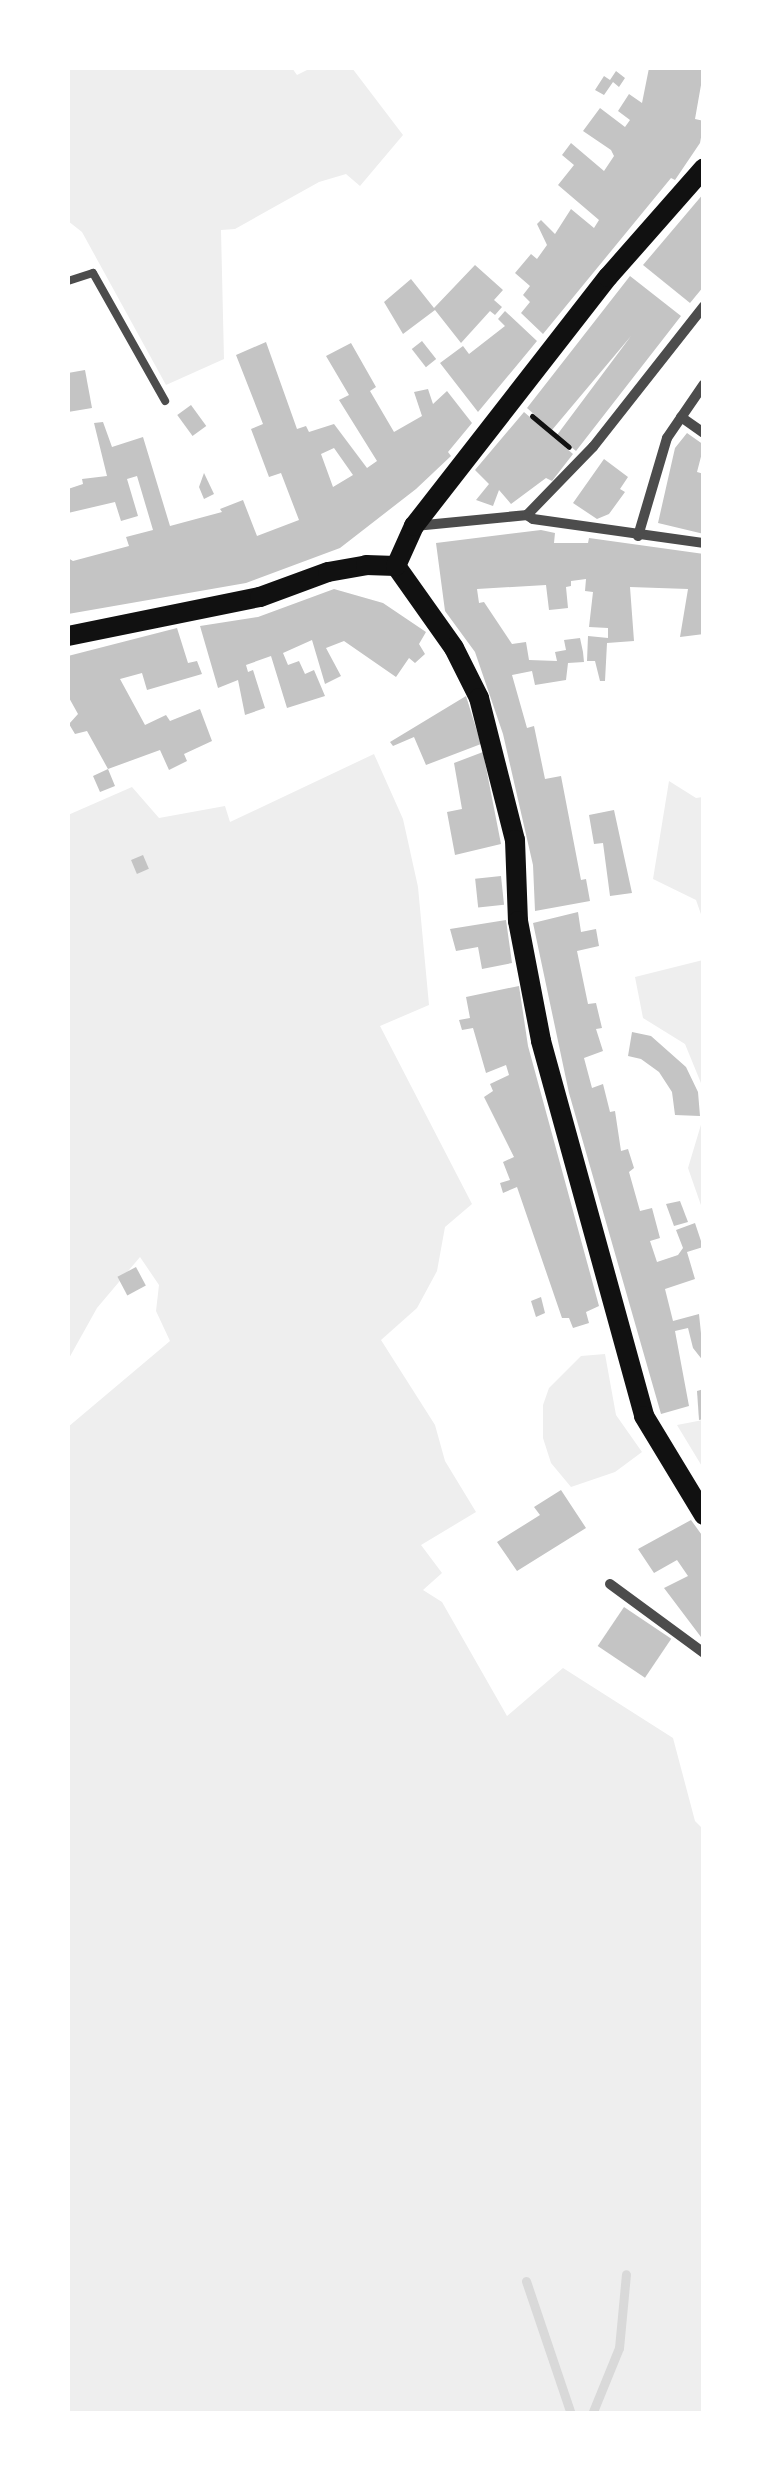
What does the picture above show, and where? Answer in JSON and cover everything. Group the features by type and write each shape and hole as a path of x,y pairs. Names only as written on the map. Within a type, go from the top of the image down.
{"main road":[{"path":"396,566 414,526 608,277 704,168"},
{"path":"68,636 260,597 328,572 366,565 396,566"},
{"path":"396,566 454,648 479,698 516,840 518,920 541,1041 644,1416 704,1515"}],"street":[{"path":"414,526 528,514 583,459 704,306"},
{"path":"638,536 667,438 704,384"},
{"path":"682,417 704,433"},
{"path":"528,514 533,519 704,544"},
{"path":"610,1584 704,1653"}],"lane":[{"path":"68,281 92,273 164,401"}],"path":[{"path":"514,399 583,459"}],"shaded area":[{"path":"68,68 292,68 297,75 311,68 352,68 403,135 360,186 346,174 319,182 235,229 221,230 224,359 166,385 82,232 68,221"},
{"path":"374,754 403,819 418,887 429,1005 380,1026 472,1204 445,1227 437,1271 417,1308 381,1340 435,1425 445,1461 476,1512 421,1545 442,1573 423,1590 442,1602 507,1716 563,1668 673,1738 695,1821 704,1830 703,2413 68,2413 68,1427 170,1341 156,1311 159,1285 140,1257 97,1308 68,1360 68,815 132,787 159,818 225,806 230,822"},
{"path":"669,781 696,798 703,797 703,920 696,900 653,879"},
{"path":"704,960 703,1088 685,1044 643,1018 635,977"},
{"path":"703,1118 704,1211 688,1168"},
{"path":"605,1354 616,1415 642,1452 615,1472 571,1487 551,1463 543,1438 543,1405 549,1388 581,1356"},
{"path":"704,1420 703,1468 677,1425"}],"building":[{"path":"649,68 704,68 695,119 704,121 700,143 675,180 671,178 543,334 521,313 530,302 523,295 530,286 515,273 531,254 537,259 547,245 537,224 541,220 555,234 571,209 594,228 599,220 558,185 574,165 562,155 571,143 604,171 614,156 611,150 583,131 600,108 625,127 630,120 618,111 629,94 642,103"},
{"path":"616,71 625,78 619,87 613,82 604,95 595,90 604,76 610,80"},
{"path":"704,193 704,286 690,303 643,265"},
{"path":"475,265 503,290 494,300 502,307 495,315 490,311 461,343 435,310 403,334 384,302 411,279 434,308"},
{"path":"630,276 681,316 576,451 557,435 631,336 552,430 527,408"},
{"path":"505,311 537,341 478,412 440,363 463,346 469,354 505,326 498,319"},
{"path":"422,341 436,359 426,367 412,349"},
{"path":"266,342 297,429 306,426 309,432 334,424 367,468 377,461 339,400 349,395 326,356 351,343 376,387 370,391 394,432 422,416 414,392 428,389 433,404 447,391 472,423 448,452 451,456 416,489 340,548 246,583 68,614 68,558 73,561 129,546 126,537 153,530 137,476 127,479 138,516 121,521 115,502 68,513 68,489 83,484 82,479 107,476 94,423 103,422 112,447 143,437 170,526 222,512 220,509 243,500 257,536 299,520 281,473 269,477 251,429 263,424 236,355","holes":["334,448 353,475 333,487 321,454"]},
{"path":"85,370 92,408 68,412 68,373"},
{"path":"191,405 206,426 193,436 177,415"},
{"path":"524,412 573,454 552,481 546,478 511,504 499,490 493,506 476,500 489,484 475,470"},
{"path":"687,433 704,445 697,472 704,474 704,534 658,523 675,448"},
{"path":"604,459 628,477 620,489 625,492 609,514 597,519 573,503"},
{"path":"204,473 214,494 204,499 199,487"},
{"path":"541,530 555,533 554,543 588,543 589,538 704,554 704,634 680,637 688,589 630,587 634,641 607,643 605,681 600,681 595,661 587,661 588,636 608,638 608,628 589,627 593,592 585,591 586,579 571,581 571,586 566,587 568,608 549,610 546,585 477,589 479,603 484,602 512,644 526,642 529,660 557,661 555,652 566,650 564,640 580,638 583,652 584,662 568,663 566,680 535,685 532,671 512,675 527,728 534,726 545,779 561,776 581,880 586,879 590,901 535,911 533,865 503,734 475,652 445,611 436,543"},
{"path":"334,589 383,603 426,632 419,644 425,654 415,663 409,658 396,677 344,641 326,648 341,676 325,684 312,640 283,653 288,665 299,661 305,674 314,670 325,696 287,708 271,656 246,665 248,672 253,670 265,708 245,715 238,680 218,688 200,626 258,617"},
{"path":"177,628 188,663 197,661 202,674 147,690 142,673 120,679 145,725 166,715 170,721 200,709 212,741 184,754 187,761 169,770 160,750 108,769 87,731 75,734 69,724 78,714 68,696 68,656"},
{"path":"466,696 481,744 426,765 414,737 393,746 390,742"},
{"path":"483,752 501,844 455,855 447,812 462,809 454,763"},
{"path":"108,769 115,786 100,792 93,776"},
{"path":"614,810 632,893 610,896 603,843 594,844 589,815"},
{"path":"143,855 149,869 137,874 131,860"},
{"path":"501,876 504,905 478,908 475,879"},
{"path":"578,912 581,932 596,929 599,946 577,951 588,1004 596,1003 602,1028 596,1029 603,1051 584,1058 592,1088 603,1084 610,1112 615,1111 621,1151 628,1149 634,1168 629,1172 640,1211 652,1208 660,1238 650,1241 657,1262 678,1255 683,1248 676,1230 695,1223 703,1247 687,1252 695,1279 665,1289 673,1321 699,1314 704,1362 693,1348 688,1328 675,1331 689,1406 661,1414 569,1093 533,923"},
{"path":"506,920 512,963 482,969 478,947 456,951 450,929"},
{"path":"519,986 528,1046 599,1306 586,1312 589,1323 573,1328 569,1318 562,1318 517,1187 503,1193 500,1183 510,1180 503,1162 514,1157 484,1097 493,1091 490,1084 509,1075 506,1065 486,1073 473,1028 462,1030 459,1020 470,1018 466,997"},
{"path":"632,1032 651,1036 686,1067 698,1092 700,1116 675,1115 672,1092 659,1072 641,1059 628,1056"},
{"path":"680,1201 688,1222 674,1226 666,1204"},
{"path":"136,1267 146,1286 127,1295 117,1277"},
{"path":"541,1297 545,1313 536,1317 531,1301"},
{"path":"704,1389 704,1419 699,1420 697,1391"},
{"path":"561,1490 586,1528 517,1571 497,1542 540,1515 534,1507"},
{"path":"691,1520 704,1538 704,1641 664,1588 688,1576 677,1560 654,1573 638,1549"},
{"path":"624,1607 671,1639 645,1678 598,1646"}],"waterway":[{"path":"592,2414 619,2348 626,2274"},
{"path":"526,2281 571,2414"}]}
